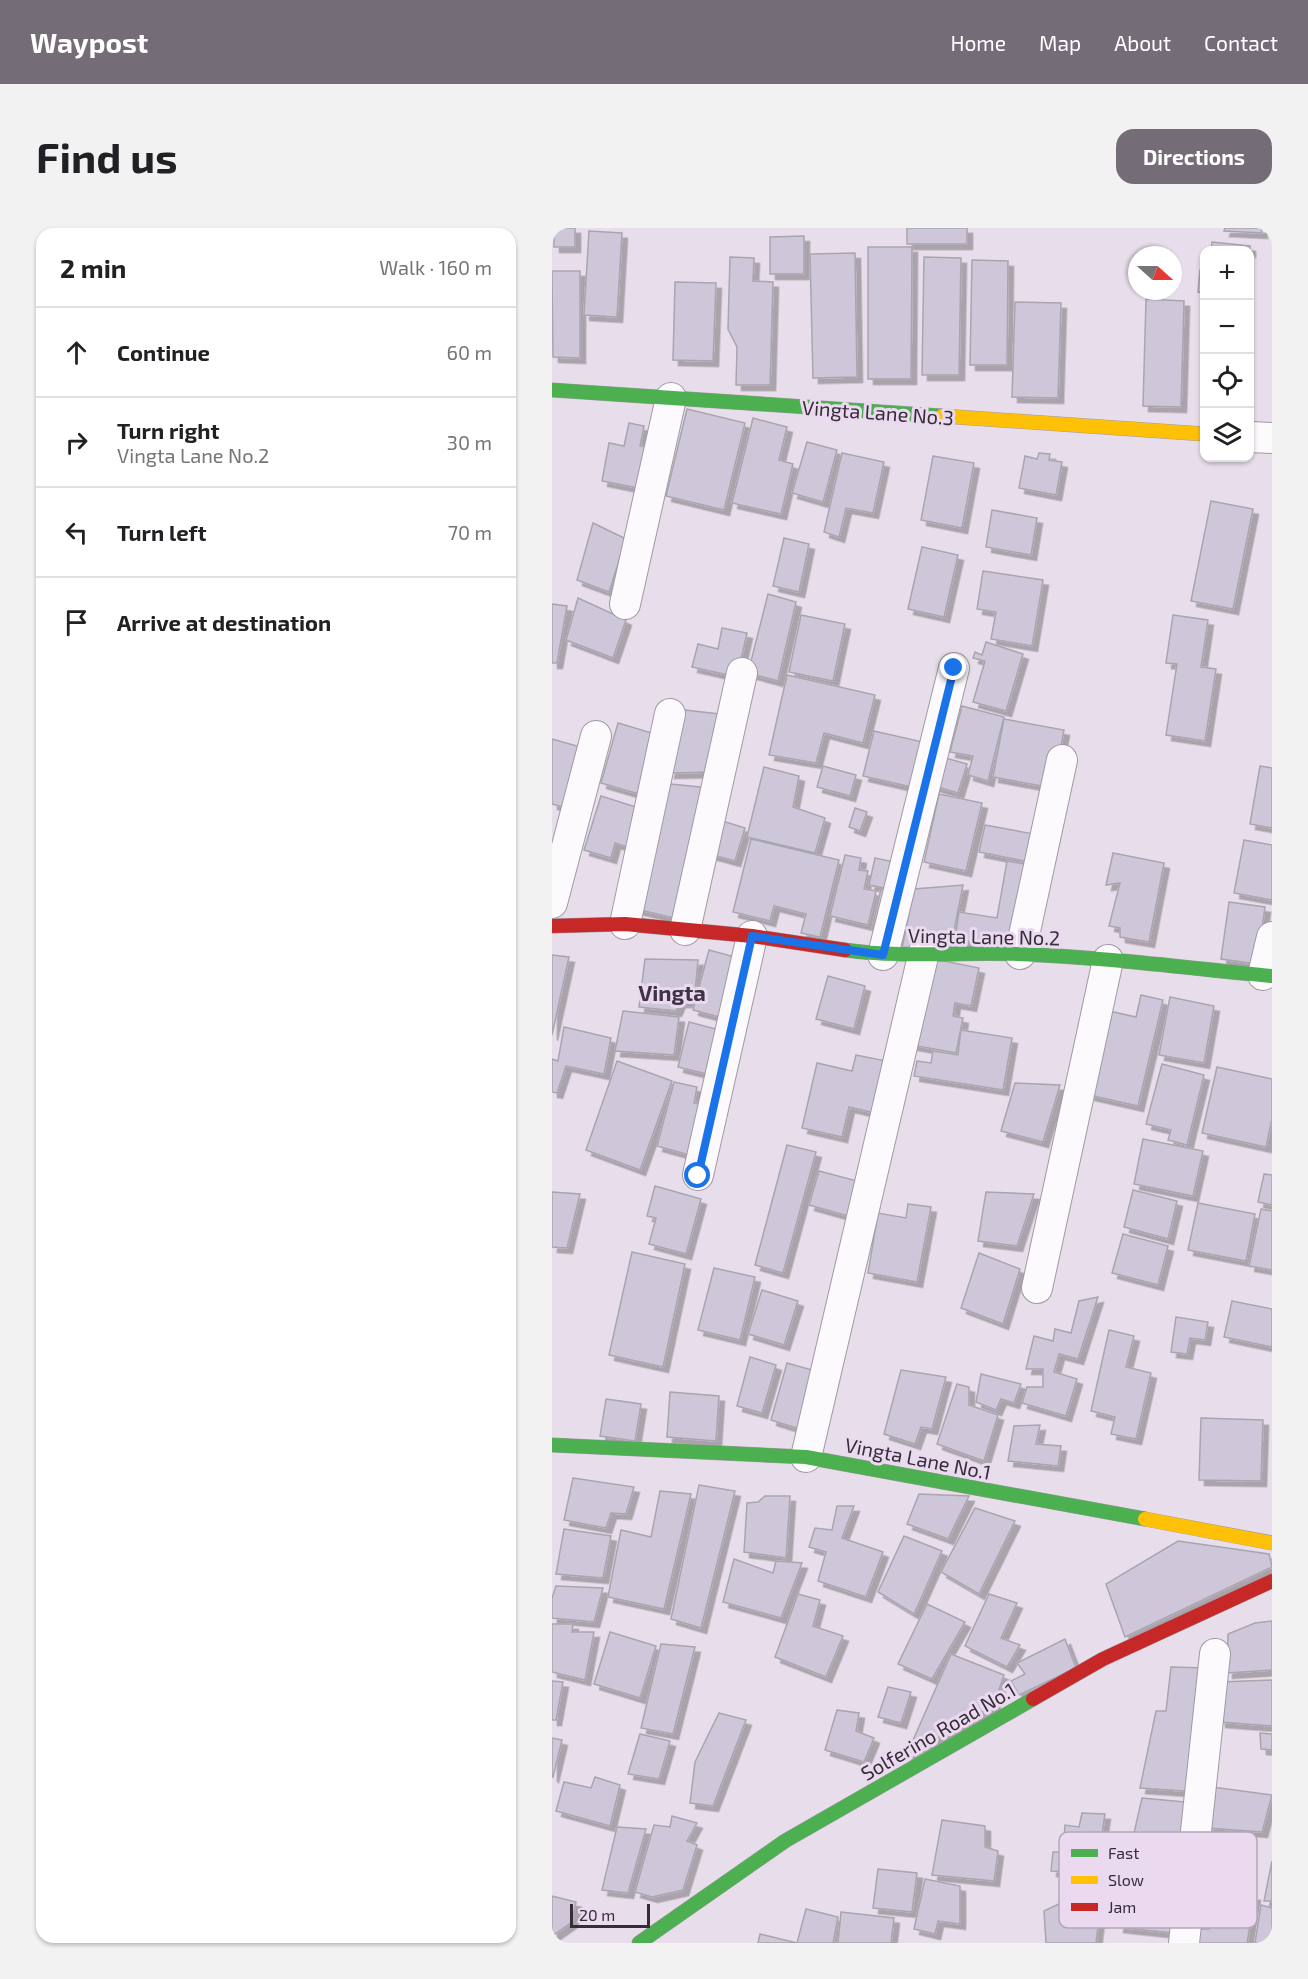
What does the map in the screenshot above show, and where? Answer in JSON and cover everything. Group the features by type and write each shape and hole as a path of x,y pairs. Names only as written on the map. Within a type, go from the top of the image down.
{"street":[{"name":"Vingta Lane No.3","path":"552,390 1200,434"},
{"path":"625,604 671,398"},
{"path":"1254,437 1272,438"},
{"path":"883,955 954,668"},
{"path":"685,930 742,674"},
{"path":"625,924 670,714"},
{"path":"552,903 596,736"},
{"path":"1020,954 1062,760"},
{"name":"Vingta Lane No.2","path":"552,926 625,924 752,936 883,955 924,952 1020,954 1268,975"},
{"path":"698,1176 752,936"},
{"path":"1268,975 1272,937"},
{"path":"806,1457 924,952"},
{"path":"1037,1288 1108,960"},
{"name":"Vingta Lane No.1","path":"553,1450 806,1457 1272,1544"},
{"name":"Solferino Road No.1","path":"639,1943 785,1841 1103,1659 1272,1581"},
{"path":"1196,1832 1215,1654"},
{"path":"1184,1943 1186,1928"}],"building":[{"path":"554,228 575,228 575,247 554,247"},
{"path":"907,228 967,228 967,244 907,244"},
{"path":"1225,228 1261,228 1262,233 1224,231"},
{"path":"589,231 622,233 617,317 584,315"},
{"path":"804,236 804,274 770,274 770,237"},
{"path":"1212,242 1250,246 1212,246"},
{"path":"868,247 912,247 911,379 868,379"},
{"path":"855,253 857,377 813,378 810,254"},
{"path":"730,257 754,258 753,281 773,282 770,385 736,385 737,347 728,329"},
{"path":"924,257 961,258 959,375 922,375"},
{"path":"972,260 1008,261 1007,365 970,365"},
{"path":"552,271 580,271 580,358 553,357"},
{"path":"675,282 716,283 713,361 673,360"},
{"path":"1146,300 1184,301 1181,407 1143,406"},
{"path":"1015,302 1061,303 1058,398 1012,397"},
{"path":"687,409 745,423 724,510 666,496"},
{"path":"753,418 787,427 779,460 793,464 781,514 732,503"},
{"path":"629,423 644,426 640,446 651,448 643,489 602,481 609,443 624,446"},
{"path":"807,442 837,450 823,502 792,493"},
{"path":"842,453 884,462 873,513 846,508 839,537 824,532"},
{"path":"1039,453 1050,454 1049,460 1062,462 1056,495 1019,488 1025,456 1037,459"},
{"path":"933,456 974,463 962,528 921,520"},
{"path":"1211,501 1253,509 1233,609 1191,601"},
{"path":"992,510 1037,518 1031,555 986,547"},
{"path":"593,523 626,539 609,592 577,580"},
{"path":"784,538 809,544 799,592 773,586"},
{"path":"922,547 958,555 944,617 908,609"},
{"path":"983,571 1043,580 1032,646 991,639 996,612 977,609"},
{"path":"768,594 796,602 778,681 748,673"},
{"path":"578,598 626,620 613,658 566,640"},
{"path":"552,604 567,606 557,663 552,663"},
{"path":"801,615 845,624 833,681 789,672"},
{"path":"1173,615 1208,620 1201,667 1216,669 1205,741 1166,735 1177,664 1166,663"},
{"path":"722,628 747,633 737,677 692,667 698,644 718,649"},
{"path":"986,642 1023,654 1006,711 973,702 985,661 973,658 975,652 982,655"},
{"path":"787,675 875,695 863,743 824,733 816,763 769,755"},
{"path":"962,706 1004,717 988,781 968,775 973,756 950,752"},
{"path":"685,710 728,715 715,772 669,773"},
{"path":"1004,719 1064,730 1053,788 993,777"},
{"path":"618,723 655,734 639,794 601,783"},
{"path":"874,731 927,743 916,788 863,776"},
{"path":"552,739 584,748 567,808 552,804"},
{"path":"942,757 967,764 958,793 934,786"},
{"path":"823,766 856,775 850,796 817,787"},
{"path":"1260,766 1272,768 1272,828 1250,824"},
{"path":"764,767 799,776 793,807 825,818 815,853 747,837"},
{"path":"670,784 710,788 678,919 636,909"},
{"path":"939,794 982,803 966,871 924,862"},
{"path":"601,796 642,809 630,848 615,843 611,858 584,850"},
{"path":"855,808 867,812 860,831 849,827"},
{"path":"719,820 745,828 735,861 709,854"},
{"path":"985,825 1034,834 1029,862 979,852"},
{"path":"751,839 839,860 820,937 801,933 806,914 774,906 770,921 733,912"},
{"path":"1244,840 1272,845 1272,900 1234,893"},
{"path":"1113,853 1164,863 1149,942 1120,937 1120,928 1109,926 1120,883 1106,885"},
{"path":"845,855 861,858 859,870 868,871 864,889 876,891 868,925 830,916"},
{"path":"875,858 899,863 894,890 869,885"},
{"path":"1007,861 1030,865 1016,949 955,939 959,912 997,918"},
{"path":"963,885 951,946 902,948 914,889"},
{"path":"881,889 896,893 887,932 872,929"},
{"path":"1229,902 1265,907 1257,964 1221,959"},
{"path":"709,950 746,960 731,1020 693,1010"},
{"path":"552,955 569,957 552,1035"},
{"path":"929,958 979,968 971,1006 955,1003 953,1016 963,1018 956,1053 912,1045"},
{"path":"645,959 698,960 695,993 688,991 689,1002 680,1002 676,1011 639,1007"},
{"path":"828,976 865,986 854,1029 816,1019"},
{"path":"1141,995 1163,1000 1138,1106 1089,1095 1109,1011 1136,1017"},
{"path":"1170,997 1214,1006 1204,1063 1159,1055"},
{"path":"623,1011 679,1017 674,1055 615,1051"},
{"path":"689,1022 727,1032 715,1076 678,1067"},
{"path":"564,1027 611,1038 604,1074 566,1066 557,1093 552,1092 552,1059 558,1061"},
{"path":"961,1030 1012,1038 1003,1090 914,1076 917,1061 931,1063 933,1051 958,1055"},
{"path":"856,1055 891,1062 879,1114 849,1107 842,1137 802,1128 817,1063 852,1071"},
{"path":"617,1061 672,1081 640,1170 586,1150"},
{"path":"1162,1064 1204,1075 1187,1145 1168,1140 1171,1130 1146,1124"},
{"path":"1217,1067 1272,1079 1272,1119 1266,1147 1202,1133"},
{"path":"674,1082 697,1087 694,1103 710,1105 697,1157 657,1146"},
{"path":"1015,1083 1060,1085 1043,1142 1001,1131"},
{"path":"1143,1139 1203,1151 1193,1196 1134,1184"},
{"path":"787,1145 816,1152 783,1273 755,1265"},
{"path":"819,1171 857,1181 848,1216 809,1205"},
{"path":"1264,1174 1272,1175 1272,1205 1258,1202"},
{"path":"655,1186 701,1199 686,1254 649,1244 656,1218 647,1216"},
{"path":"1133,1190 1177,1201 1168,1239 1124,1227"},
{"path":"552,1192 580,1194 567,1248 552,1247"},
{"path":"986,1192 1034,1194 1017,1246 978,1241"},
{"path":"1198,1203 1255,1214 1246,1261 1188,1250"},
{"path":"908,1204 931,1207 917,1282 868,1273 878,1213 906,1218"},
{"path":"1261,1209 1272,1211 1272,1270 1249,1266"},
{"path":"1123,1234 1168,1246 1158,1285 1112,1273"},
{"path":"632,1252 685,1264 663,1367 609,1355"},
{"path":"979,1253 1020,1269 1003,1324 961,1308"},
{"path":"714,1268 755,1277 740,1340 698,1330"},
{"path":"762,1290 798,1301 784,1345 748,1334"},
{"path":"1098,1297 1078,1359 1059,1354 1054,1372 1077,1379 1066,1416 1022,1403 1027,1387 1043,1387 1043,1369 1026,1369 1034,1336 1053,1341 1055,1329 1071,1333 1079,1301"},
{"path":"1232,1301 1272,1309 1272,1347 1224,1337"},
{"path":"1176,1317 1208,1322 1205,1340 1190,1338 1187,1354 1171,1352"},
{"path":"1109,1330 1134,1336 1126,1367 1151,1373 1136,1439 1111,1434 1115,1417 1091,1411"},
{"path":"750,1357 776,1365 762,1413 737,1406"},
{"path":"787,1363 819,1372 803,1430 771,1420"},
{"path":"901,1370 946,1377 932,1429 921,1427 915,1444 884,1434"},
{"path":"981,1374 1021,1384 1014,1403 1001,1399 996,1410 976,1402"},
{"path":"957,1384 969,1387 969,1405 998,1415 984,1461 937,1444"},
{"path":"670,1392 719,1396 716,1441 667,1437"},
{"path":"606,1399 641,1404 635,1441 600,1436"},
{"path":"1201,1418 1263,1420 1261,1481 1199,1480"},
{"path":"1040,1425 1036,1444 1061,1446 1058,1466 1008,1461 1014,1426"},
{"path":"573,1478 634,1487 626,1514 611,1513 606,1528 564,1520"},
{"path":"699,1485 735,1491 701,1628 671,1619"},
{"path":"660,1491 691,1494 664,1609 608,1597 621,1530 651,1537"},
{"path":"919,1494 969,1496 948,1539 907,1524"},
{"path":"765,1496 790,1496 786,1558 744,1552 747,1503 758,1502"},
{"path":"837,1506 854,1506 842,1538 883,1552 866,1597 818,1581 826,1552 809,1547 815,1528 832,1530"},
{"path":"975,1508 1015,1521 979,1594 941,1572"},
{"path":"564,1529 611,1536 603,1578 556,1574"},
{"path":"904,1536 942,1551 914,1614 878,1592"},
{"path":"1178,1541 1269,1554 1272,1567 1125,1637 1106,1584"},
{"path":"734,1559 773,1573 776,1561 802,1563 781,1618 723,1602"},
{"path":"556,1586 603,1588 594,1622 552,1618 552,1598"},
{"path":"798,1594 820,1600 813,1626 843,1636 826,1677 775,1657"},
{"path":"989,1594 1017,1603 1001,1638 1020,1645 1007,1667 965,1646"},
{"path":"927,1604 965,1622 932,1679 898,1664"},
{"path":"1272,1621 1272,1670 1227,1673 1228,1634 1255,1623"},
{"path":"552,1624 573,1624 572,1632 594,1632 585,1680 552,1672"},
{"path":"610,1632 656,1646 640,1698 594,1684"},
{"path":"1065,1639 1076,1668 1019,1695 1011,1681 1025,1674 1017,1663"},
{"path":"661,1644 695,1647 673,1734 641,1728"},
{"path":"951,1654 1004,1675 994,1705 906,1756"},
{"path":"1171,1667 1208,1668 1198,1792 1140,1788 1156,1711 1166,1711"},
{"path":"1272,1680 1272,1726 1220,1722 1219,1682"},
{"path":"552,1681 563,1682 556,1720 552,1720"},
{"path":"888,1687 911,1692 901,1723 878,1717"},
{"path":"837,1710 859,1713 856,1731 874,1738 864,1762 825,1750"},
{"path":"719,1713 746,1720 713,1806 690,1803 695,1762"},
{"path":"1260,1733 1272,1734 1272,1750 1261,1749"},
{"path":"640,1734 670,1741 659,1779 628,1774"},
{"path":"552,1738 562,1740 553,1777 552,1776"},
{"path":"595,1777 620,1785 610,1826 556,1811 564,1782 591,1788"},
{"path":"1212,1787 1272,1795 1262,1832 1207,1828"},
{"path":"1142,1798 1195,1803 1189,1832 1134,1832"},
{"path":"1082,1813 1105,1814 1102,1832 1064,1832 1065,1825 1079,1827"},
{"path":"672,1816 697,1823 687,1841 697,1845 683,1890 652,1897 635,1892 654,1825 670,1827"},
{"path":"942,1820 985,1826 985,1847 998,1851 994,1881 932,1875"},
{"path":"617,1827 646,1829 628,1893 602,1890"},
{"path":"1053,1852 1059,1852 1059,1871 1051,1871"},
{"path":"1272,1861 1272,1901 1264,1901"},
{"path":"878,1869 917,1873 912,1912 873,1908"},
{"path":"925,1879 960,1886 960,1924 938,1921 935,1934 914,1929"},
{"path":"552,1896 576,1902 572,1922 552,1936"},
{"path":"1059,1904 1059,1928 1098,1928 1096,1943 1046,1943 1044,1911"},
{"path":"1261,1905 1272,1908 1272,1943 1255,1943"},
{"path":"806,1909 838,1917 833,1943 797,1943"},
{"path":"841,1912 894,1918 891,1943 838,1943"},
{"path":"1127,1928 1173,1928 1172,1933"},
{"path":"1250,1928 1247,1943 1197,1943 1198,1929"},
{"path":"760,1934 797,1943 758,1943"}],"traffic: fast":[{"path":"552,390 942,416"},
{"path":"845,950 888,954 1050,955 1272,976"},
{"path":"552,1445 806,1457 1145,1519"},
{"path":"639,1943 785,1841 1033,1699"}],"traffic: slow":[{"path":"942,416 1200,434"},
{"path":"1145,1519 1272,1543"}],"traffic: jam":[{"path":"552,926 625,924 752,936 845,950"},
{"path":"1033,1699 1103,1659 1272,1581"}],"district":[{"name":"Vingta","path":"672,992"}],"route":[{"path":"698,1176 752,936 883,955 954,668"}]}
